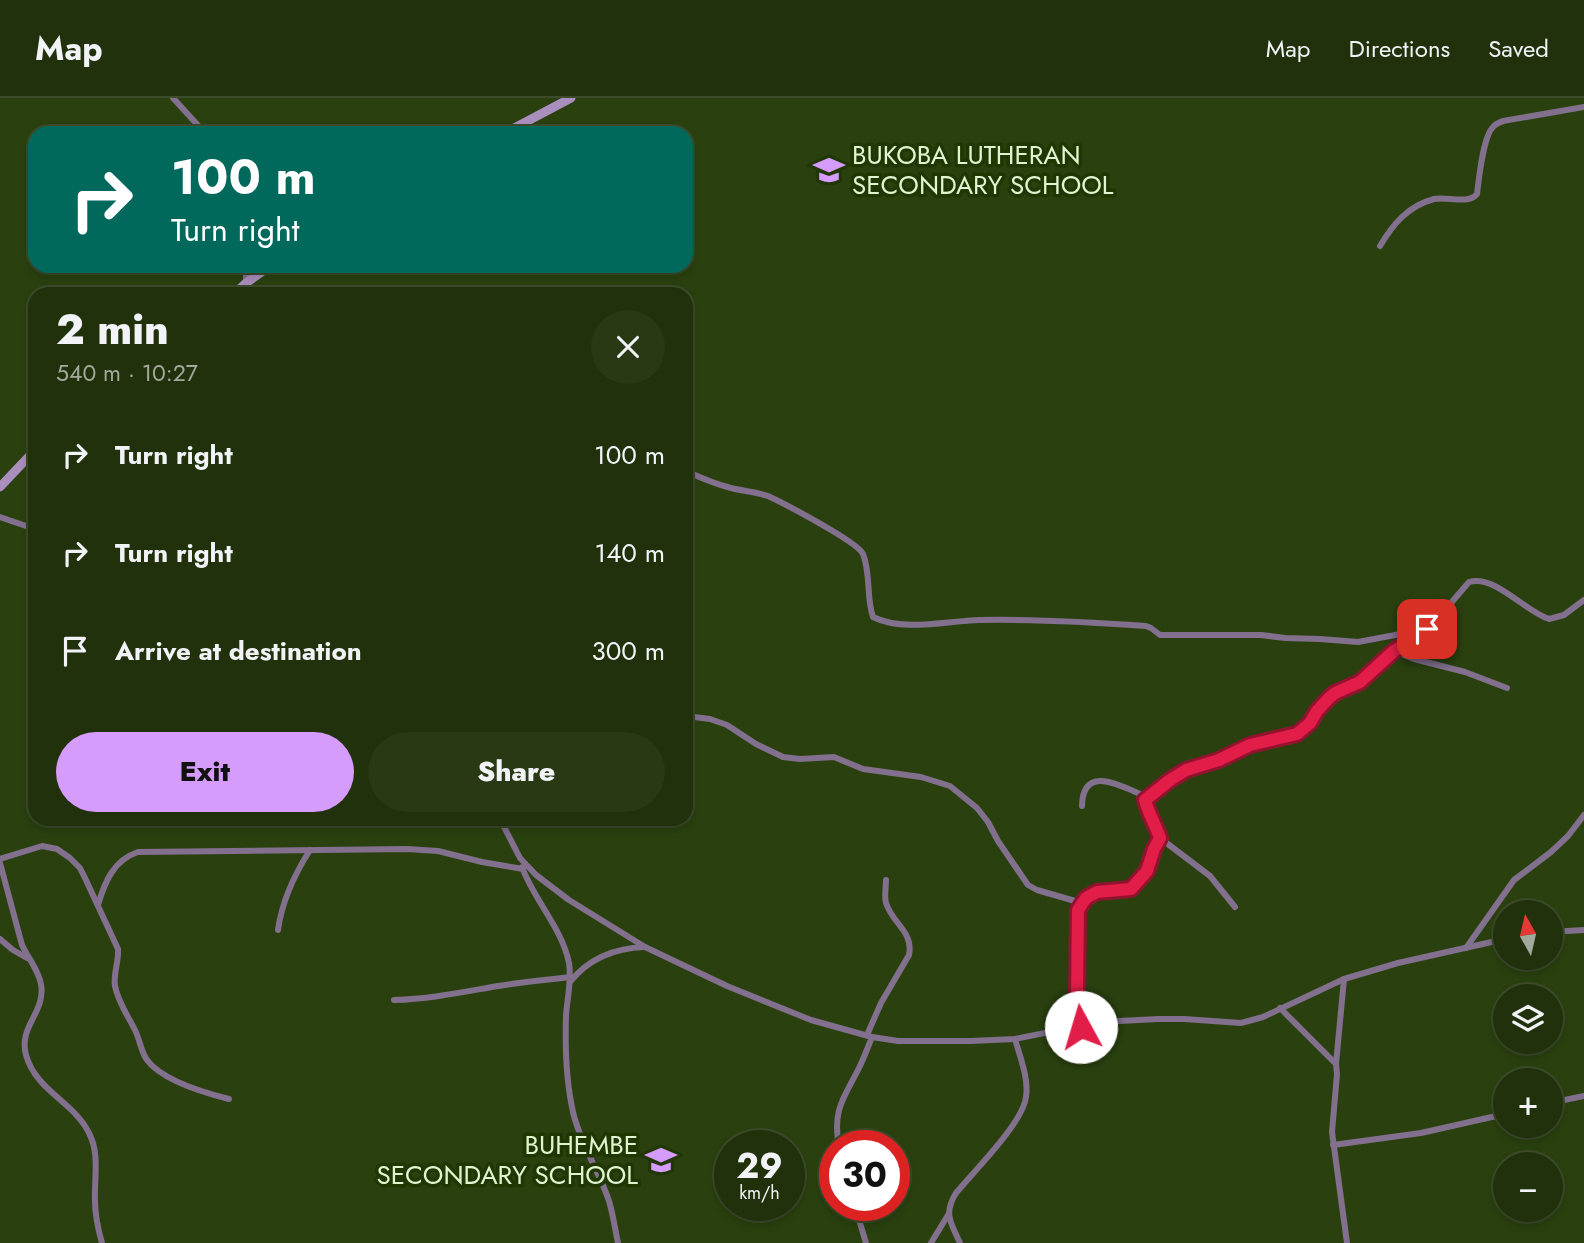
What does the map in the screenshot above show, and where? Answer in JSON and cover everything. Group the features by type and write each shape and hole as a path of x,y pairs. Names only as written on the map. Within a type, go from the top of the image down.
{"street":[{"path":"173,98 199,126"},
{"path":"518,126 571,98"},
{"path":"1380,246 1388,231 1413,208 1435,199 1474,198 1491,128 1496,124 1584,107"},
{"path":"246,273 246,283"},
{"path":"242,287 260,273"},
{"path":"0,486 28,457"},
{"path":"693,475 703,480 767,496 857,546 866,564 869,607 873,617 885,623 907,625 979,620 1057,622 1146,626 1160,635 1261,635 1349,642 1427,629"},
{"path":"0,517 28,526"},
{"path":"1235,907 1210,876 1160,838 1145,804 1148,797 1186,770 1219,760 1250,745 1297,734 1335,693 1360,682 1394,651 1427,629 1467,583 1474,580 1488,581 1549,619 1564,615 1584,600"},
{"path":"1394,651 1507,688"},
{"path":"693,717 727,725 756,744 783,757 834,757 863,769 921,777 950,786 977,808 1028,885 1082,903"},
{"path":"1082,806 1085,790 1096,781 1123,786 1148,797"},
{"path":"1466,948 1514,880 1551,852 1584,815"},
{"path":"504,826 529,884 561,940 569,963 565,1027 571,1103 580,1133 609,1201 618,1243"},
{"path":"1081,1027 1077,996 1078,910 1086,898 1097,892 1131,889 1147,871 1160,838"},
{"path":"102,1243 95,1213 94,1143 88,1129 72,1110 49,1092 26,1057 25,1035 40,1004 41,983 37,970 22,946 0,861 42,846 57,849 80,868 118,949 115,976 118,996 146,1059 185,1086 229,1099"},
{"path":"98,905 113,870 126,856 138,852 354,849 438,851 523,869"},
{"path":"278,930 288,891 310,850"},
{"path":"520,858 536,876 553,889 645,947 811,1020 898,1041 1015,1039 1100,1022 1184,1019 1241,1023 1263,1017 1344,979 1493,942"},
{"path":"836,1130 839,1106 858,1069 881,1003 911,946 907,934 885,902 886,880"},
{"path":"1563,931 1584,930"},
{"path":"0,939 28,958"},
{"path":"394,999 442,997 501,986 570,979 586,965 609,953 631,947 645,947"},
{"path":"1344,979 1332,1132 1346,1243"},
{"path":"1280,1008 1336,1065"},
{"path":"931,1243 948,1215 956,1193 1002,1139 1023,1108 1026,1100 1025,1083 1015,1039"},
{"path":"1563,1101 1584,1096"},
{"path":"1333,1145 1421,1132 1493,1117"},
{"path":"948,1215 960,1243"},
{"path":"859,1221 866,1243"}],"place":[{"name":"BUKOBA LUTHERAN SECONDARY SCHOOL","path":"829,170"},
{"name":"BUHEMBE SECONDARY SCHOOL","path":"661,1160"}],"route":[{"path":"1081,1027 1077,996 1078,910 1086,898 1097,892 1131,889 1147,871 1160,838 1145,800 1180,773 1195,766 1219,760 1250,745 1304,730 1324,702 1335,693 1360,682 1394,651 1427,629"}]}
